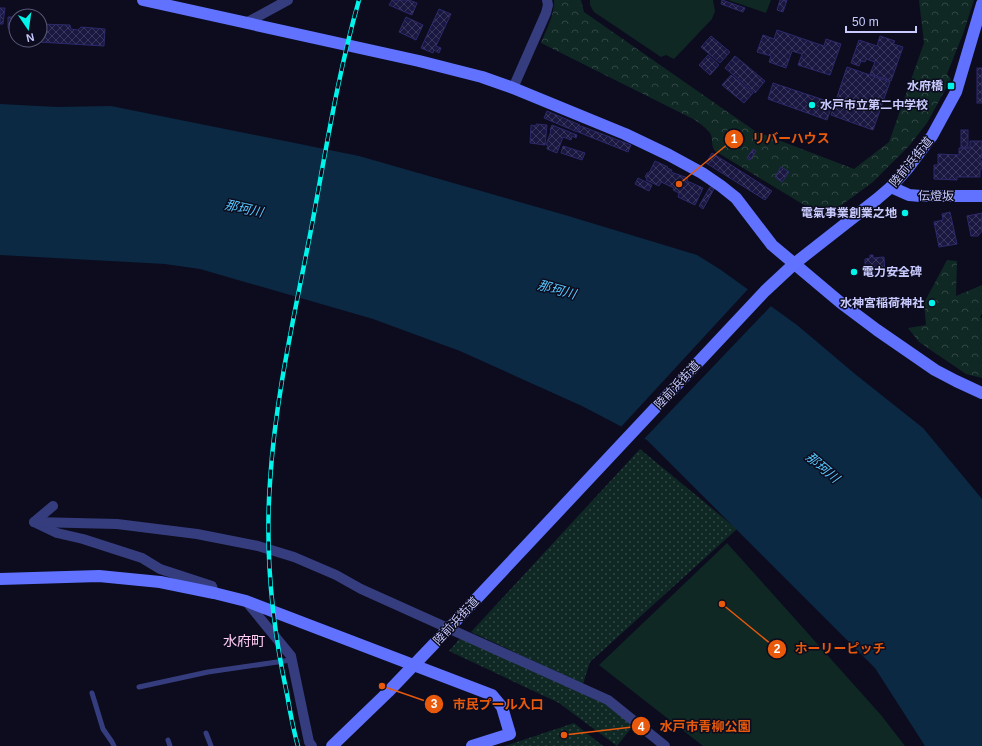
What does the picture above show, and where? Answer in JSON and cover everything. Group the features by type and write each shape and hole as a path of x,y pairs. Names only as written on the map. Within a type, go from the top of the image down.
{"street":[{"path":"143,0 419,61 482,77 513,88 625,134 702,173 721,186 736,198 772,245 841,303 935,370 982,393"},
{"path":"246,23 288,0"},
{"path":"513,88 546,14 548,5 547,0"},
{"name":"陸前浜街道","path":"336,742 433,645 765,291 794,264 863,211 891,187 908,168 932,136 950,104 962,74 982,4"},
{"name":"伝燈坂","path":"891,187 909,194 921,196 982,196"},
{"path":"34,522 53,506"},
{"path":"34,522 57,533 83,539 142,558 160,568 212,586 214,593"},
{"path":"34,522 117,524 151,527 197,534 250,545 294,557 608,700 665,746"},
{"path":"0,579 99,576 160,582 246,601 492,695 502,707 510,734 472,746"},
{"path":"246,601 291,656 309,745"}],"lane":[{"path":"139,687 208,672 292,660"},
{"path":"92,693 103,729 114,746"},
{"path":"206,733 211,746"}],"green space":[{"path":"554,0 581,0 584,12 755,131 854,169 889,142 924,43 919,0 974,0 963,34 947,74 951,79 927,123 909,146 873,182 828,215 819,214 715,151 710,133 695,120 541,43 552,16"},
{"path":"590,0 713,0 715,11 712,19 674,59 666,55 661,57 594,12 590,5"},
{"path":"728,0 771,0 766,13"},
{"path":"947,260 957,261 956,296 982,285 982,314 980,317 982,318 982,378 966,374 919,342 908,328 926,325 924,303"},
{"path":"640,449 737,529 590,662 583,684 471,632"},
{"path":"727,543 881,715 905,746 703,746 599,665"},
{"path":"462,636 605,700 633,726 617,746 559,703 449,651"},
{"path":"574,723 603,746 505,746"}],"water":[{"name":"那珂川","path":"0,104 57,107 111,106 359,156 565,215 697,255 721,270 797,325 855,374 923,428 982,499 982,746 925,746 875,668 647,440 582,406 460,351 373,319 200,269 165,264 0,255"}],"pier":[{"path":"749,288 772,305 643,440 620,428"}],"building":[{"path":"392,0 409,0 417,3 412,15 389,5"},
{"path":"722,0 745,8 743,12 721,4"},
{"path":"780,0 787,0 783,12 777,10"},
{"path":"0,8 5,8 3,24 0,24"},
{"path":"439,9 451,14 436,46 441,48 439,53 434,50 433,53 421,48"},
{"path":"406,17 423,25 416,40 399,32"},
{"path":"48,24 70,25 71,29 78,30 81,27 105,29 104,46 48,43"},
{"path":"777,30 824,46 826,39 841,44 830,75 798,65 802,54 792,51 786,68 769,62 771,56 757,52 763,35 774,39"},
{"path":"711,36 730,52 720,63 701,47"},
{"path":"880,36 895,41 893,44 903,47 891,81 870,74 875,62 866,59 865,62 861,61 859,66 851,63 859,40 877,46"},
{"path":"708,55 719,65 710,75 699,65"},
{"path":"735,56 765,81 755,93 725,68"},
{"path":"847,67 890,82 873,130 831,115"},
{"path":"977,68 982,68 982,103 977,103"},
{"path":"731,75 753,93 744,103 722,85"},
{"path":"773,83 833,103 827,120 768,99"},
{"path":"547,111 580,125 577,132 544,118"},
{"path":"536,124 547,125 545,145 530,143 531,125 536,126"},
{"path":"552,125 577,135 576,138 572,136 571,140 563,137 557,153 547,149 548,145 546,145"},
{"path":"581,126 631,145 628,152 578,132"},
{"path":"961,130 968,130 968,148 961,148"},
{"path":"970,141 982,141 982,158 980,158 980,161 982,161 982,169 980,169 980,177 957,177 957,180 934,179 934,165 938,165 938,154 959,155 959,148 970,148"},
{"path":"563,146 585,153 582,160 561,153"},
{"path":"753,149 756,151 750,160 747,158"},
{"path":"712,153 772,191 765,200 706,163"},
{"path":"655,161 668,167 667,168 672,170 671,172 688,178 687,181 703,188 695,205 678,197 679,193 673,190 674,188 661,182 659,186 646,180 647,178 645,177 647,173 649,173"},
{"path":"781,167 789,172 782,182 775,177"},
{"path":"638,178 652,185 649,191 635,184"},
{"path":"710,187 714,189 703,209 699,206"},
{"path":"950,212 957,244 939,247 934,222 943,220 942,214"},
{"path":"982,213 982,231 978,236 971,236 967,216"},
{"path":"870,255 873,255 873,258 884,257 885,274 865,275 865,259 870,258"}],"railway":[{"path":"298,746 277,642 271,589 268,535 272,451 286,358 332,117 344,58 359,0"}],"place":[{"name":"水府橋","path":"951,86"},
{"name":"水戸市立第二中学校","path":"812,105"},
{"name":"リバーハウス","path":"679,184"},
{"name":"電氣事業創業之地","path":"905,213"},
{"name":"電力安全碑","path":"854,272"},
{"name":"水神宮稲荷神社","path":"932,303"},
{"name":"ホーリーピッチ","path":"722,604"},
{"name":"市民プール入口","path":"382,686"},
{"name":"水戸市青柳公園","path":"564,735"}],"district":[{"name":"水府町","path":"244,641"}]}
